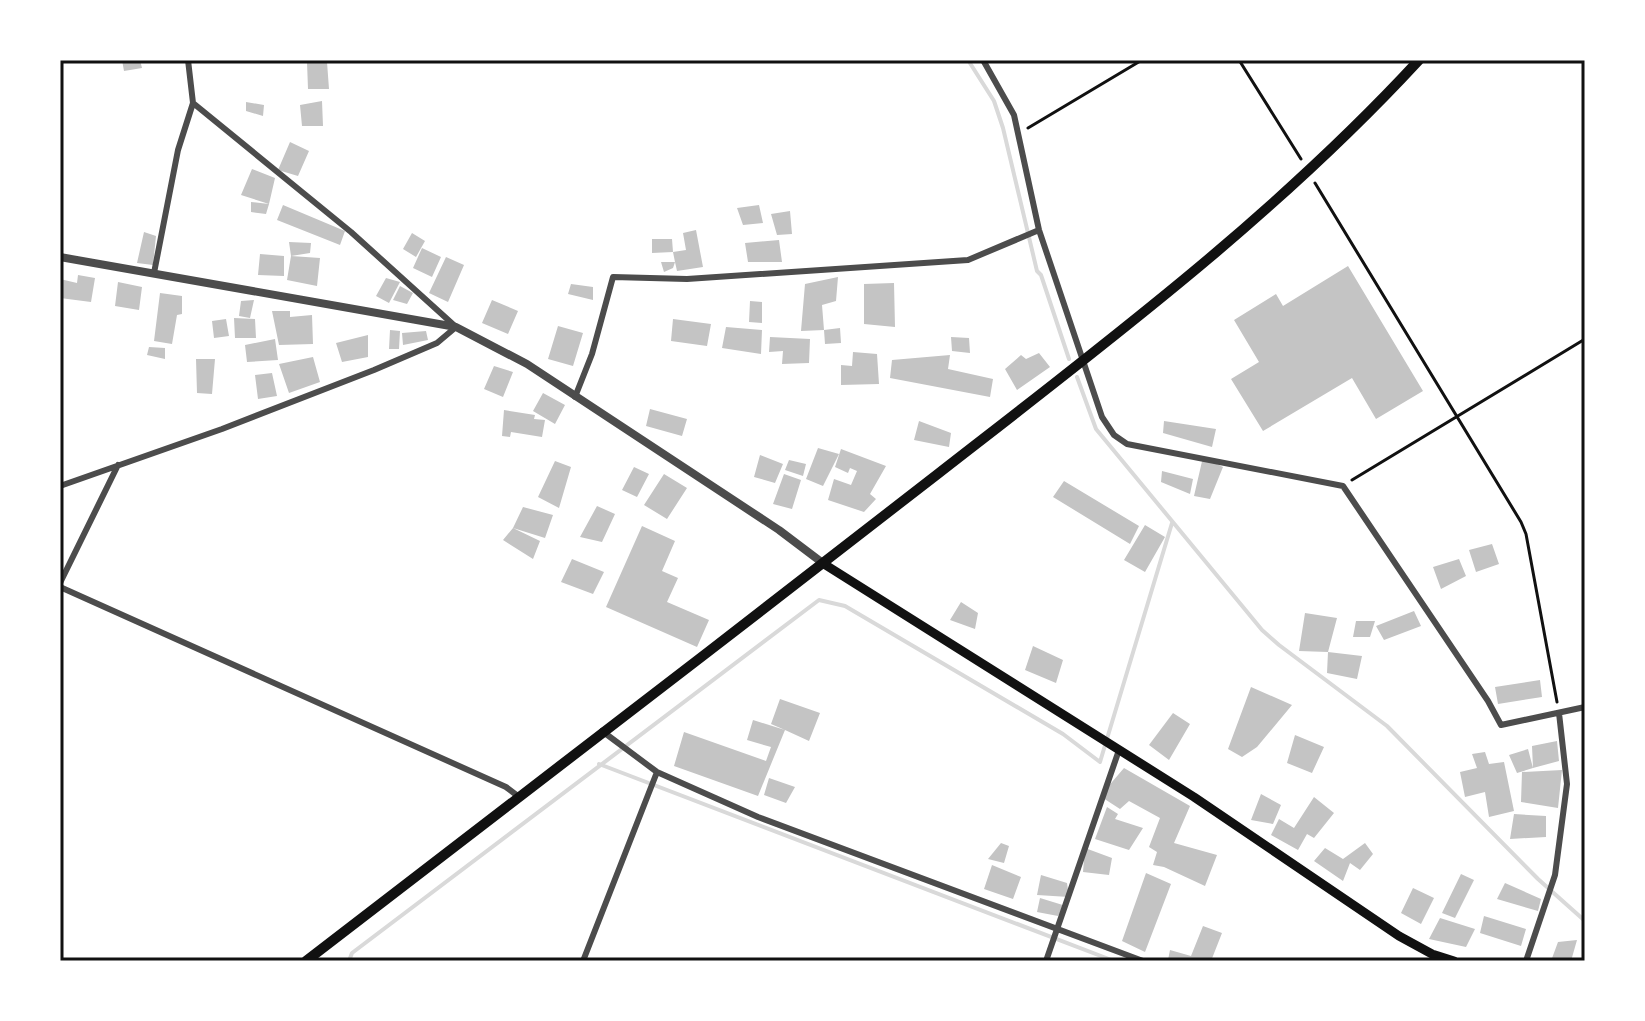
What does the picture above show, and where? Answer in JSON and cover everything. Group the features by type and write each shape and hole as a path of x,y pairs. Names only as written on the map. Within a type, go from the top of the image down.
{"main road":[{"path":"306,961 602,731 824,564 1188,277 1309,172 1419,60"},
{"path":"824,564 1194,797 1399,936 1432,954 1454,961"}],"street":[{"path":"154,273 178,150 193,103 188,60"},
{"path":"983,60 1014,115 1039,230 1102,417 1114,435 1127,444 1343,486 1501,725 1585,707"},
{"path":"193,103 351,232 456,327 527,364 779,530 824,564"},
{"path":"575,397 592,354 613,277 687,279 968,260 1039,230"},
{"path":"60,257 456,327"},
{"path":"60,486 222,429 374,370 437,343 456,327"},
{"path":"118,465 60,585 506,787 519,797"},
{"path":"1526,961 1555,875 1567,784 1559,713"},
{"path":"602,731 657,772 758,817 1143,961"},
{"path":"1046,961 1119,750"},
{"path":"583,961 657,772"}],"path":[{"path":"1018,135 1142,60"},
{"path":"1239,60 1526,534 1559,713"},
{"path":"1343,486 1585,339"}],"building":[{"path":"122,60 140,60 142,68 124,71"},
{"path":"307,62 327,62 329,89 308,89"},
{"path":"322,101 323,126 302,126 300,105"},
{"path":"246,102 264,105 263,116 246,111"},
{"path":"290,142 309,151 298,176 278,170"},
{"path":"252,169 275,178 269,204 241,195"},
{"path":"251,202 269,204 266,214 251,212"},
{"path":"283,205 345,231 340,245 277,220"},
{"path":"759,205 763,223 743,225 737,208"},
{"path":"790,211 792,234 777,235 771,214"},
{"path":"696,230 703,267 677,271 673,252 686,250 683,233"},
{"path":"144,232 156,236 153,265 137,263"},
{"path":"412,233 425,241 416,257 403,249"},
{"path":"652,239 672,239 673,252 652,253"},
{"path":"779,240 782,262 748,262 745,243"},
{"path":"289,242 311,243 310,253 291,256"},
{"path":"422,248 441,257 432,277 413,268"},
{"path":"260,254 284,256 284,276 258,275"},
{"path":"291,256 320,258 317,286 287,280"},
{"path":"446,257 464,265 448,302 429,293"},
{"path":"661,262 675,262 673,268 664,272"},
{"path":"1348,266 1423,391 1376,419 1352,378 1263,431 1231,379 1259,362 1234,320 1276,294 1283,306"},
{"path":"78,275 95,278 91,302 60,298 60,279 77,283"},
{"path":"838,277 836,301 822,305 824,330 801,331 805,284"},
{"path":"386,278 400,282 389,303 376,296"},
{"path":"118,282 142,287 139,310 115,306"},
{"path":"894,283 895,327 864,324 864,284"},
{"path":"571,284 593,287 593,300 568,294"},
{"path":"400,286 413,293 407,304 393,300"},
{"path":"160,293 182,296 182,314 177,315 172,344 154,341"},
{"path":"254,300 250,318 239,316 241,301"},
{"path":"492,300 518,311 508,334 482,323"},
{"path":"750,301 762,302 762,323 749,322"},
{"path":"272,311 290,311 290,317 312,315 313,344 279,345"},
{"path":"234,318 255,319 256,338 235,338"},
{"path":"226,319 229,336 214,338 212,321"},
{"path":"673,319 711,324 707,346 671,341"},
{"path":"558,326 583,333 573,366 548,359"},
{"path":"726,327 762,330 761,354 722,348"},
{"path":"840,328 841,343 825,344 824,330"},
{"path":"390,330 400,331 399,349 389,349"},
{"path":"426,331 428,340 403,345 402,333"},
{"path":"368,335 368,357 342,362 336,343"},
{"path":"770,337 810,339 809,363 782,364 783,351 769,352"},
{"path":"951,337 969,338 970,353 952,351"},
{"path":"275,339 278,360 247,362 245,345"},
{"path":"149,347 165,348 165,359 147,355"},
{"path":"853,352 877,354 879,384 841,385 841,365 852,366"},
{"path":"1039,353 1050,367 1017,390 1005,369 1021,355 1026,359"},
{"path":"950,355 948,369 993,379 990,397 890,378 892,360"},
{"path":"313,357 320,382 289,393 279,364"},
{"path":"196,359 215,359 212,394 197,393"},
{"path":"494,366 513,372 503,397 484,389"},
{"path":"272,373 277,396 258,399 255,375"},
{"path":"543,393 565,405 555,424 533,411"},
{"path":"650,409 687,419 682,436 646,426"},
{"path":"504,410 535,415 534,419 545,420 542,437 511,432 510,437 502,436"},
{"path":"919,421 951,433 949,447 914,440"},
{"path":"1164,421 1216,429 1212,447 1163,433"},
{"path":"818,448 839,454 823,486 806,479"},
{"path":"841,449 886,466 870,494 876,499 864,512 828,500 834,479 851,485 857,471 850,468 848,473 835,467"},
{"path":"760,455 783,464 775,483 754,477"},
{"path":"1203,457 1223,467 1210,499 1194,496"},
{"path":"789,460 806,464 803,476 785,470"},
{"path":"555,461 571,467 559,508 538,497"},
{"path":"634,467 649,474 637,497 622,490"},
{"path":"1162,471 1193,479 1190,494 1161,482"},
{"path":"664,474 687,488 667,519 644,505"},
{"path":"784,474 801,480 792,509 773,504"},
{"path":"1064,481 1139,526 1130,544 1053,497"},
{"path":"597,506 615,514 602,542 580,537"},
{"path":"523,507 553,515 545,538 513,528"},
{"path":"1145,525 1165,537 1145,572 1124,560"},
{"path":"642,526 675,541 662,571 678,578 667,602 709,620 697,647 606,607"},
{"path":"513,528 540,541 533,559 503,540"},
{"path":"1492,544 1499,564 1476,572 1469,550"},
{"path":"572,559 604,572 593,594 561,582"},
{"path":"1459,559 1466,576 1441,589 1433,567"},
{"path":"961,602 978,613 975,629 950,620"},
{"path":"1414,611 1421,626 1384,640 1376,626"},
{"path":"1305,613 1337,618 1328,652 1299,651"},
{"path":"1356,621 1375,621 1370,637 1353,637"},
{"path":"1033,646 1063,660 1056,683 1025,670"},
{"path":"1328,652 1362,656 1357,679 1327,673"},
{"path":"1540,680 1542,697 1498,704 1495,687"},
{"path":"1251,687 1292,705 1257,747 1242,757 1228,749"},
{"path":"780,699 820,713 809,741 771,724"},
{"path":"1173,713 1190,724 1169,760 1149,745"},
{"path":"753,720 785,730 758,796 674,766 684,732 766,761 771,747 747,740"},
{"path":"1295,735 1324,747 1312,773 1287,763"},
{"path":"1557,741 1559,761 1533,768 1532,746"},
{"path":"1528,749 1533,768 1517,773 1509,755"},
{"path":"1485,752 1489,764 1504,762 1514,811 1489,817 1485,792 1465,797 1460,772 1477,768 1472,754"},
{"path":"1124,768 1190,806 1174,843 1217,855 1205,886 1153,865 1157,852 1149,847 1160,818 1129,801 1120,809 1103,798 1106,789"},
{"path":"1562,770 1558,808 1521,802 1522,772"},
{"path":"769,778 795,787 786,803 764,795"},
{"path":"1261,794 1281,805 1273,824 1251,820"},
{"path":"1314,797 1334,813 1314,838 1307,834 1298,850 1271,835 1279,819 1294,828"},
{"path":"1107,807 1118,814 1115,819 1143,828 1129,850 1095,839"},
{"path":"1514,814 1546,816 1546,837 1510,839"},
{"path":"1001,843 1009,846 1004,863 988,859"},
{"path":"1365,843 1373,854 1360,870 1350,863 1343,881 1314,861 1325,848 1343,859"},
{"path":"1085,848 1112,858 1109,875 1083,872"},
{"path":"992,865 1021,877 1013,899 984,889"},
{"path":"1146,873 1171,884 1145,952 1122,941"},
{"path":"1461,874 1474,880 1455,918 1442,913"},
{"path":"1041,875 1067,883 1069,897 1037,895"},
{"path":"1505,883 1541,899 1538,911 1497,899"},
{"path":"1413,888 1434,898 1421,924 1401,913"},
{"path":"1040,898 1066,906 1058,916 1037,912"},
{"path":"1484,916 1526,929 1521,946 1480,933"},
{"path":"1440,918 1475,929 1466,947 1429,939"},
{"path":"1203,926 1222,933 1211,961 1168,960 1170,950 1191,956"},
{"path":"1577,940 1571,961 1551,961 1558,942"}],"waterway":[{"path":"968,60 994,101 1037,271 1069,359"},
{"path":"1077,377 1096,429 1262,630 1387,726 1538,879 1585,921"},
{"path":"349,961 352,953 819,600 845,606 1063,734 1100,762 1172,523"},
{"path":"599,764 1114,961"}]}
